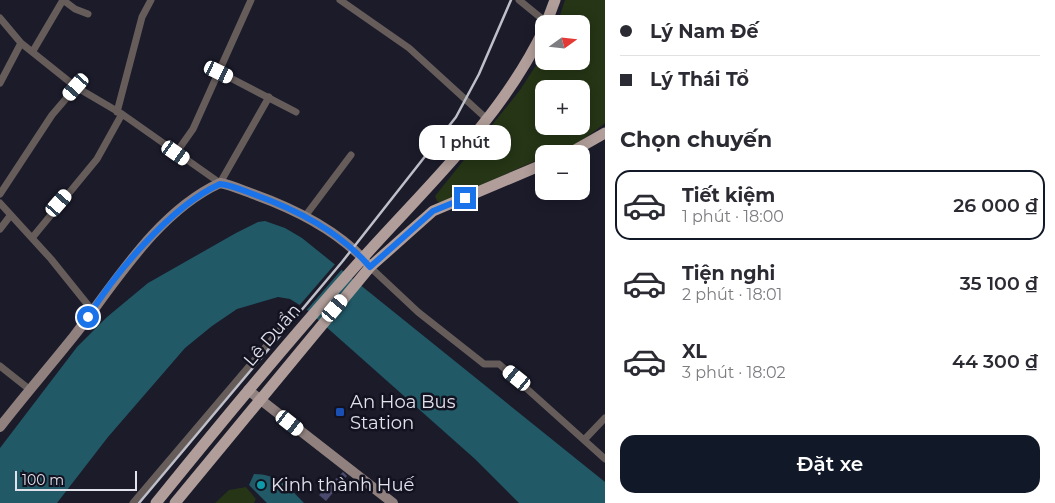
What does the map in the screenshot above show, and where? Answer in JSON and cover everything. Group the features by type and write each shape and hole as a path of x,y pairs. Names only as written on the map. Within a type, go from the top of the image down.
{"main road":[{"name":"Lê Duẩn","path":"549,15 555,0"},
{"name":"Lê Duẩn","path":"175,503 315,333 365,264 488,120 524,66 535,45"},
{"path":"584,145 605,133"},
{"name":"Lê Duẩn","path":"156,503 248,390 306,323 365,264 433,211 535,168"},
{"path":"422,196 433,211"}],"street":[{"path":"33,51 62,0 75,9 88,14"},
{"path":"32,238 97,159 120,113 142,18 151,0"},
{"path":"340,0 409,48 488,120"},
{"path":"519,0 535,15"},
{"path":"176,153 193,129 219,72 247,1"},
{"path":"0,18 21,43 76,87 120,113 220,184 272,201 306,216 353,248 365,264 418,312 484,364 499,364 511,373 605,459"},
{"path":"0,83 21,43"},
{"path":"219,72 296,112"},
{"path":"0,194 52,115 76,87"},
{"path":"0,427 29,389 75,335 142,246 186,206 220,184 269,97"},
{"path":"306,216 351,155"},
{"path":"0,203 92,310"},
{"path":"0,229 10,216"},
{"path":"133,503 291,318"},
{"path":"0,366 29,389"},
{"path":"248,390 393,503"},
{"path":"584,440 605,418"}],"green space":[{"path":"565,0 605,0 605,123 590,134 590,80 535,80 535,135 589,135 573,145 535,145 535,161 441,203 437,201 435,196 520,90 535,67 535,70 590,70 590,15 560,15"},
{"path":"246,487 256,499 254,503 215,503 229,490"}],"water":[{"path":"265,221 285,228 302,238 605,482 605,503 519,503 475,459 306,309 290,299 278,297 237,309 185,348 108,437 57,503 0,503 0,448 77,347 107,317 148,283 236,233 258,222"},
{"path":"254,474 276,479 288,487 304,503 267,503 249,485"}],"pier":[{"path":"336,263 343,268 305,312 298,307"}],"building":[{"path":"343,472 347,476 326,501 319,495"}],"railway":[{"path":"139,503 342,262 456,117 479,74 511,0"}],"place":[{"name":"An Hoa Bus Station","path":"340,412"},
{"name":"Kinh thành Huế","path":"261,485"}],"route":[{"path":"88,317 142,246 186,206 211,187 220,184 272,201 306,216 356,250 370,267 433,211 465,198"}]}
